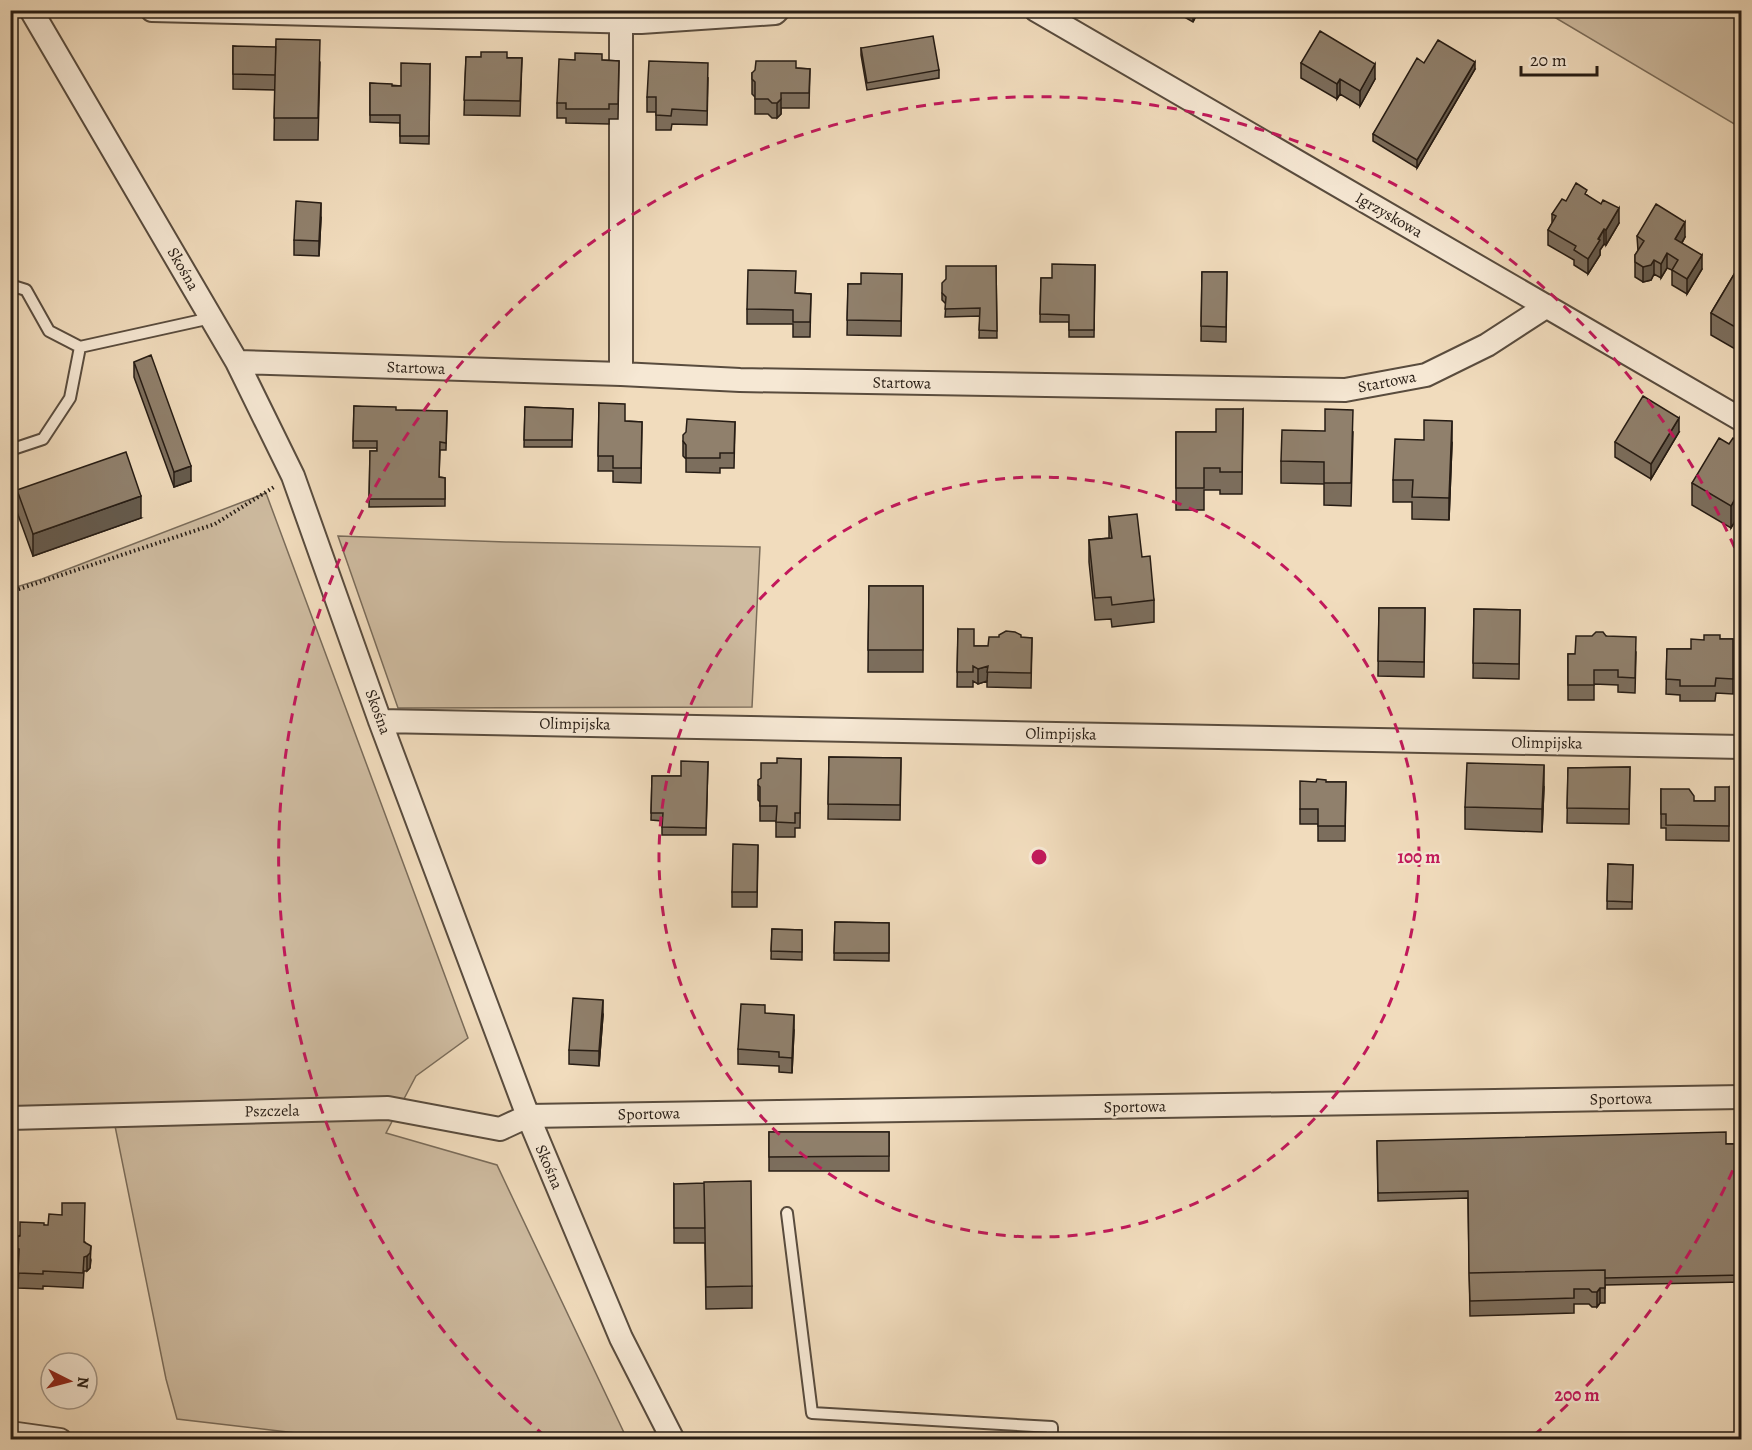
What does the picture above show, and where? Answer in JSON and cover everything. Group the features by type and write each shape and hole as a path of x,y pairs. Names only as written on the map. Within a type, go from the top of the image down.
{"street":[{"name":"Skośna","path":"31,10 237,362 293,476 380,721 528,1116 621,1338 673,1440"},
{"path":"152,10 641,22 775,13 778,10"},
{"name":"Igrzyskowa","path":"1036,10 1742,420"},
{"path":"621,21 621,374"},
{"name":"Startowa","path":"237,362 740,380 1345,390 1426,375 1487,345 1547,306"},
{"name":"Olimpijska","path":"380,721 1742,747"},
{"name":"Sportowa","path":"528,1116 1742,1096"},
{"name":"Pszczela","path":"10,1118 388,1108 500,1129 528,1116"},
{"path":"10,1433 60,1440"}],"lane":[{"path":"10,285 26,290 49,331 80,347 212,318"},
{"path":"10,450 43,439 70,398 80,347"},
{"path":"787,1214 812,1413 1052,1427 1052,1440"}],"path":[{"path":"10,592 215,524 293,476"}],"shaded area":[{"path":"1544,11 1741,11 1741,128"},
{"path":"266,493 468,1038 416,1076 386,1133 497,1165 627,1439 355,1440 177,1419 166,1379 113,1116 11,1118 10,589 42,579"},
{"path":"338,536 760,547 752,707 398,708"}],"building":[{"path":"1320,31 1375,64 1360,91 1340,79 1337,84 1301,63"},
{"path":"933,36 939,70 867,83 861,48"},
{"path":"276,39 320,40 318,118 274,118"},
{"path":"1438,40 1475,62 1417,160 1373,134 1417,58 1424,63"},
{"path":"233,46 276,47 275,75 233,74"},
{"path":"481,52 507,52 507,58 522,58 520,101 464,100 466,57 481,57"},
{"path":"575,53 602,54 602,60 619,61 618,104 609,104 609,109 566,109 566,103 557,103 559,59 575,60"},
{"path":"649,61 708,63 707,111 672,109 671,116 656,115 656,97 647,97"},
{"path":"756,61 796,61 796,68 810,69 809,93 781,93 781,99 777,103 772,103 768,99 755,99 755,82 752,79 752,73 755,70"},
{"path":"401,63 430,64 429,136 400,136 400,115 370,115 370,83 401,86"},
{"path":"10,69 15,77 10,80"},
{"path":"1576,183 1587,190 1585,194 1601,204 1603,200 1619,208 1606,230 1604,229 1588,259 1574,250 1576,246 1548,230 1556,216 1552,214 1562,199 1566,201"},
{"path":"296,201 321,203 319,241 294,240"},
{"path":"1656,204 1685,222 1675,239 1702,255 1687,279 1672,270 1678,260 1667,253 1661,264 1654,260 1651,265 1643,267 1635,262 1635,255 1644,241 1637,236"},
{"path":"1742,261 1742,331 1711,313"},
{"path":"1052,264 1095,265 1094,330 1069,330 1069,315 1040,314 1041,278 1052,278"},
{"path":"946,266 996,266 997,331 979,330 980,308 945,309 946,297 942,293 942,283 946,279"},
{"path":"748,270 796,271 795,293 811,294 810,322 793,322 793,310 747,309"},
{"path":"1202,272 1227,272 1226,327 1201,326"},
{"path":"861,273 902,274 901,321 847,320 848,284 861,284"},
{"path":"151,355 191,466 174,472 134,362"},
{"path":"1643,396 1679,418 1651,464 1615,442"},
{"path":"599,403 625,404 625,421 642,422 641,468 613,468 613,456 598,456"},
{"path":"354,406 447,411 446,443 440,442 439,477 445,478 445,499 369,499 370,451 377,451 377,441 353,441"},
{"path":"525,407 573,409 572,440 524,440"},
{"path":"1216,409 1243,409 1242,472 1220,472 1220,468 1204,468 1204,488 1176,488 1176,432 1216,432"},
{"path":"1325,409 1353,410 1351,483 1324,483 1324,462 1281,461 1282,430 1325,431"},
{"path":"687,419 735,422 734,453 720,453 720,458 686,458 683,435 686,432"},
{"path":"1424,420 1452,421 1449,498 1412,497 1413,480 1393,480 1395,439 1424,440"},
{"path":"1719,438 1729,444 1733,438 1742,444 1742,502 1735,499 1731,506 1692,483"},
{"path":"126,452 141,496 33,534 17,490"},
{"path":"1137,514 1142,557 1150,556 1154,600 1112,605 1111,597 1095,598 1089,540 1112,538 1109,517"},
{"path":"869,586 923,586 923,650 868,650"},
{"path":"1379,608 1425,608 1424,662 1378,661"},
{"path":"1474,609 1520,610 1519,664 1473,663"},
{"path":"958,629 974,629 974,646 988,646 989,637 999,637 1006,631 1015,632 1021,637 1032,638 1031,673 987,672 988,666 978,669 973,666 973,672 957,672"},
{"path":"1596,632 1603,632 1606,636 1636,637 1635,678 1618,677 1618,670 1594,670 1594,685 1568,685 1568,654 1575,654 1576,636 1592,636"},
{"path":"1704,635 1720,635 1720,639 1733,639 1733,679 1716,678 1715,686 1680,686 1680,680 1666,679 1667,649 1691,649 1691,639 1704,640"},
{"path":"829,757 901,758 900,805 828,804"},
{"path":"777,758 801,759 800,813 795,813 795,823 776,822 777,806 760,806 758,780 761,778 761,763 777,763"},
{"path":"681,761 708,762 706,828 662,827 663,813 651,813 652,776 681,776"},
{"path":"1467,763 1544,765 1542,809 1465,807"},
{"path":"1630,767 1629,809 1567,808 1568,768"},
{"path":"1317,779 1326,780 1326,782 1346,782 1345,826 1318,826 1318,809 1300,809 1300,781 1316,782"},
{"path":"1715,787 1729,787 1729,826 1666,825 1666,814 1661,814 1661,789 1689,789 1694,796 1694,801 1715,801"},
{"path":"733,844 758,845 757,892 732,892"},
{"path":"1608,864 1633,865 1632,902 1607,901"},
{"path":"835,922 889,923 889,953 834,953"},
{"path":"772,929 802,930 802,952 771,951"},
{"path":"573,998 603,1000 599,1051 569,1050"},
{"path":"741,1004 765,1005 765,1013 794,1015 792,1058 779,1057 779,1052 738,1049"},
{"path":"769,1132 889,1132 889,1156 769,1157"},
{"path":"1726,1132 1726,1144 1742,1144 1742,1275 1605,1278 1605,1270 1469,1273 1468,1191 1378,1193 1377,1141"},
{"path":"751,1181 752,1286 706,1287 704,1182"},
{"path":"704,1183 705,1228 674,1228 674,1184"},
{"path":"62,1203 85,1203 84,1242 91,1246 90,1253 84,1257 83,1273 43,1271 43,1274 18,1273 19,1249 14,1247 14,1238 20,1236 20,1222 48,1225 49,1214 62,1215"},
{"path":"1605,1270 1605,1288 1600,1288 1597,1292 1589,1289 1574,1289 1574,1298 1470,1301 1469,1273"}]}
